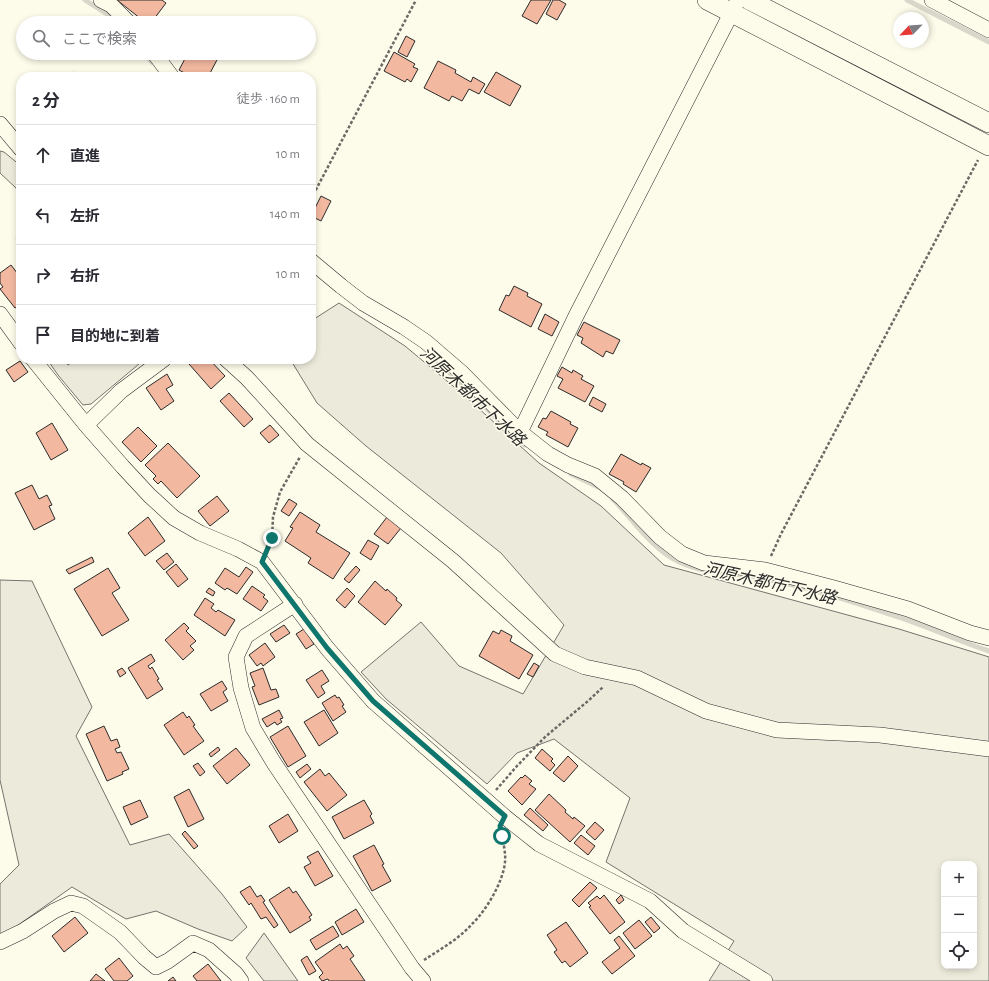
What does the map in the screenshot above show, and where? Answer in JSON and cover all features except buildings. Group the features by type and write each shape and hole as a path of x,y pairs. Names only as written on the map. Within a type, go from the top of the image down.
{"street":[{"path":"101,0 111,5 122,16"},
{"path":"707,0 735,6 988,145"},
{"path":"749,0 989,123"},
{"path":"932,0 989,30"},
{"path":"520,432 576,316 735,6"},
{"path":"159,60 168,72"},
{"path":"0,124 16,143"},
{"path":"316,265 363,303 426,342 462,373 520,432 548,454 568,465 595,476 622,498 660,537 682,554 704,563 765,570 908,609 970,633 989,638"},
{"path":"0,314 16,336"},
{"path":"37,364 86,425 149,495 174,518 200,533 238,549 262,562 327,648 373,701 487,801 539,844 650,901 683,931 764,981"},
{"path":"86,425 121,390 157,364"},
{"path":"232,364 247,378 307,444 453,561 554,654 585,667 637,678 706,711 776,730 880,735 989,749"},
{"path":"295,604 246,636 236,657 241,688 253,728 274,763 412,968 423,981"},
{"path":"0,942 24,931 54,911 71,903 83,906 120,932 156,967 168,961 193,943 209,950 236,974 241,981"}],"path":[{"path":"316,190 416,0"},
{"path":"765,570 781,534 988,145"},
{"path":"262,562 272,538 274,517 280,492 307,444"},
{"path":"487,801 540,742 588,701 614,674"},
{"path":"412,968 455,939 473,923 491,899 500,881 505,861 500,826 505,816"}],"shaded area":[{"path":"0,151 4,152 16,162 16,188 0,173"},
{"path":"339,303 405,346 465,396 539,463 601,506 664,565 899,629 989,657 989,981 709,981 734,941 606,862 630,798 554,739 517,753 487,784 386,699 361,672 421,622 459,666 523,694 564,625 501,553 366,446 317,403 293,364 316,364 316,318"},
{"path":"50,364 139,364 91,404 83,405"},
{"path":"0,580 32,581 92,707 76,736 130,845 169,834 222,894 247,927 232,941 198,929 156,911 126,919 72,887 7,933 0,935 0,884 19,865 0,780"},
{"path":"264,933 298,981 264,981 246,958"}],"waterway":[{"name":"河原木都市下水路","path":"85,0 110,16"},
{"path":"907,0 989,42"},
{"name":"河原木都市下水路","path":"435,360 467,388 515,438 525,445"},
{"name":"河原木都市下水路","path":"571,474 598,487"},
{"name":"河原木都市下水路","path":"613,499 645,535 667,555 693,567 722,573"},
{"name":"河原木都市下水路","path":"734,574 776,581 838,597 910,621 989,651"}],"route":[{"path":"272,538 262,562 327,648 373,701 505,816 500,826 502,836"}]}
